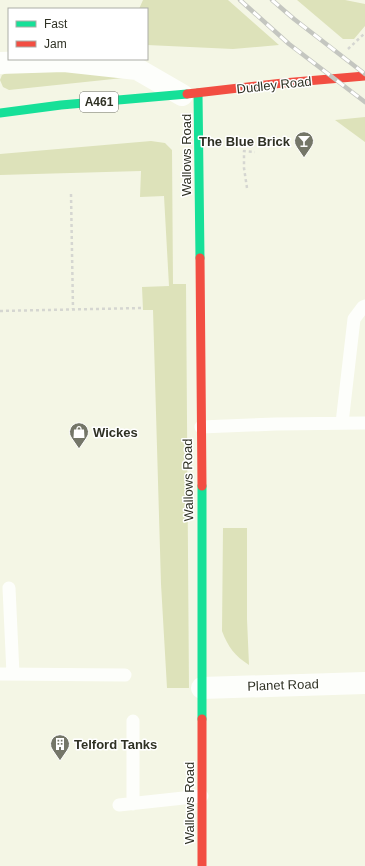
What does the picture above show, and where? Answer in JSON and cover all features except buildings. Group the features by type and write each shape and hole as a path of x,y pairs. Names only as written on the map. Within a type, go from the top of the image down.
{"street":[{"path":"0,63 64,61 137,69 190,94"},
{"name":"Dudley Road","path":"0,112 365,76"},
{"name":"Wallows Road","path":"190,94 199,109 202,866"},
{"name":"Planet Road","path":"202,688 365,683"}],"lane":[{"path":"342,423 354,319 365,306"},
{"path":"201,427 365,423"},
{"path":"9,588 13,674"},
{"path":"0,674 124,675"},
{"path":"133,721 133,804"},
{"path":"119,805 202,796"}],"path":[{"path":"348,49 365,33"},
{"path":"247,188 244,168 244,151 255,152"},
{"path":"71,194 73,310"},
{"path":"0,311 141,308"}],"green space":[{"path":"143,0 228,0 279,45 233,49 148,45 148,8 139,8"},
{"path":"297,0 345,0 365,4 365,26 354,39 343,39"},
{"path":"70,68 123,78 9,90 3,87 0,80 2,75 9,72"},
{"path":"365,117 365,142 335,120"},
{"path":"151,141 165,143 172,150 173,284 186,284 189,688 167,688 161,584 153,310 143,310 142,287 169,286 164,196 140,197 141,171 0,175 0,154"},
{"path":"223,528 247,528 247,619 249,665 232,651 222,631"}],"railway":[{"path":"240,0 289,44 365,102"},
{"path":"272,0 365,74"}],"traffic: fast":[{"path":"198,93 200,258"},
{"path":"0,113 61,105 187,94"},
{"path":"202,486 202,719"}],"traffic: jam":[{"path":"187,94 283,83 365,76"},
{"path":"200,258 202,486"},
{"path":"202,719 202,866"}],"place":[{"name":"The Blue Brick","path":"304,158"},
{"name":"Wickes","path":"79,449"},
{"name":"Telford Tanks","path":"60,761"}]}
